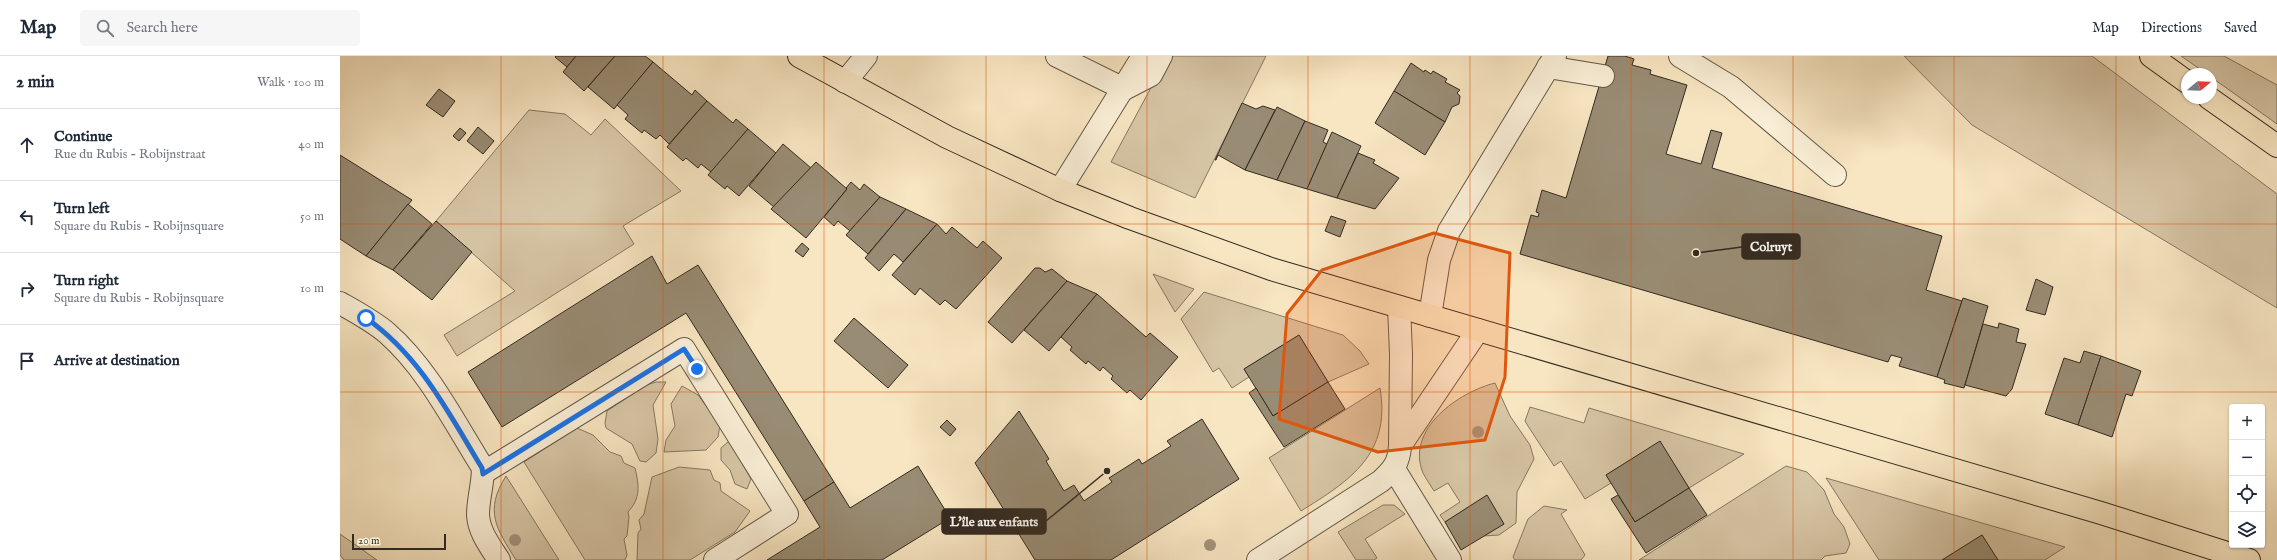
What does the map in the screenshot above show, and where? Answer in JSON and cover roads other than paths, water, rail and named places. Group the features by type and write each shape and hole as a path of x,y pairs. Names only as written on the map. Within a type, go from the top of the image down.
{"main road":[{"path":"799,56 947,136 1060,190 1130,218 1271,269 2101,513 2249,560"},
{"path":"2151,56 2181,78"},
{"path":"2217,104 2277,146"}],"street":[{"path":"845,82 866,56"},
{"path":"1057,56 1124,88"},
{"path":"1060,190 1143,56"},
{"path":"1124,88 1150,75 1161,56"},
{"path":"1680,56 1731,88 1835,175"},
{"path":"1430,316 1439,260 1449,231 1551,62 1603,76"},
{"path":"340,303 386,332 404,350 434,390 482,468 483,474 478,515 480,526 484,536 499,560"},
{"path":"1258,560 1381,481 1394,469 1399,459 1400,446 1401,354 1399,307"},
{"path":"1400,446 1478,330"},
{"path":"483,474 684,349 788,514 715,560"},
{"path":"1394,469 1450,560"}],"place":[{"name":"Colruyt","path":"1696,253"},
{"name":"L'île aux enfants","path":"1107,471"}]}
